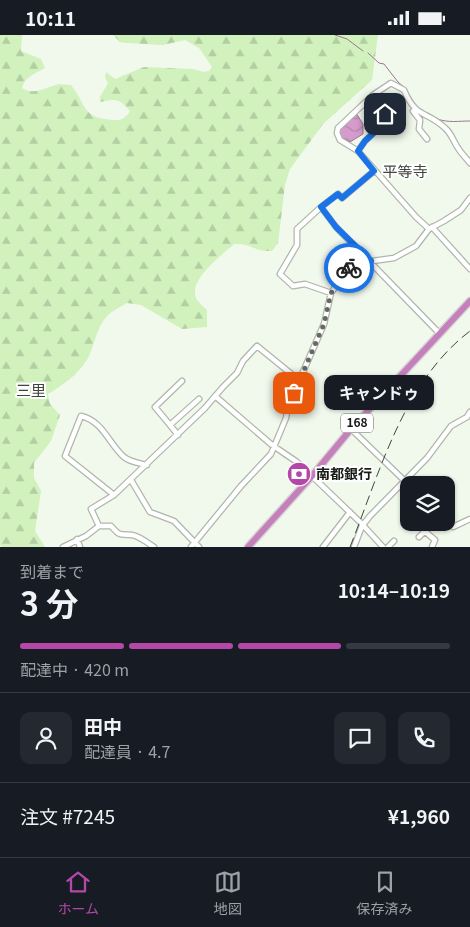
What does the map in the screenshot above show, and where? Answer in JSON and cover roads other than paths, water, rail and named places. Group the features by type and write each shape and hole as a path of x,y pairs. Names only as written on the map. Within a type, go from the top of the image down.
{"highway":[{"name":"168","path":"248,547 351,429 470,301"}],"street":[{"path":"470,163 457,147 452,135 429,116 420,114 414,109 404,90 391,83 373,95 338,128 337,133 340,139 358,151 416,217 430,228 470,269"},
{"path":"358,151 365,141 381,126 378,121 387,111 382,104 382,100 373,95"},
{"path":"413,111 420,120 419,129 427,139"},
{"path":"331,293 305,284 293,286 280,274 297,245 297,229 338,194 342,198 374,171"},
{"path":"190,547 275,446 286,418 288,406 324,324 331,293 349,268 358,263 394,258 416,246 430,228 461,210 470,198"},
{"path":"321,207 336,227 440,334"},
{"path":"99,526 91,509 114,495 178,435 237,373 243,361 256,346 300,381"},
{"path":"178,435 155,407 182,381"},
{"path":"215,396 272,445 312,475 383,547"},
{"path":"170,425 199,399"},
{"path":"413,476 451,426 467,417 470,412"},
{"path":"114,495 65,456 81,416 95,423 106,433 125,459 147,465"},
{"path":"351,429 400,476"},
{"path":"131,480 150,512 174,521 199,547"},
{"path":"360,547 355,544 362,525 370,515 400,489"},
{"path":"323,547 350,512"},
{"path":"455,526 470,519"},
{"path":"62,547 86,536 99,526 111,526 124,536 133,535 154,547"},
{"path":"419,537 424,530 435,540 432,547"},
{"path":"77,539 80,547"},
{"path":"388,547 394,541"}],"water":[{"path":"356,113 363,124 363,134 350,142 342,138 339,131"}],"waterway":[{"path":"335,35 347,39 363,51"},
{"path":"368,53 379,63 384,64 405,88"},
{"path":"408,94 419,109"},
{"path":"437,119 470,121"}],"railway":[{"path":"350,547 383,459 410,402 427,376 447,352 470,331"}],"place":[{"name":"キャンドゥ","path":"294,393"},
{"name":"南都銀行","path":"299,474"}],"district":[{"name":"平等寺","path":"405,172"},
{"name":"三里","path":"31,391"}]}
